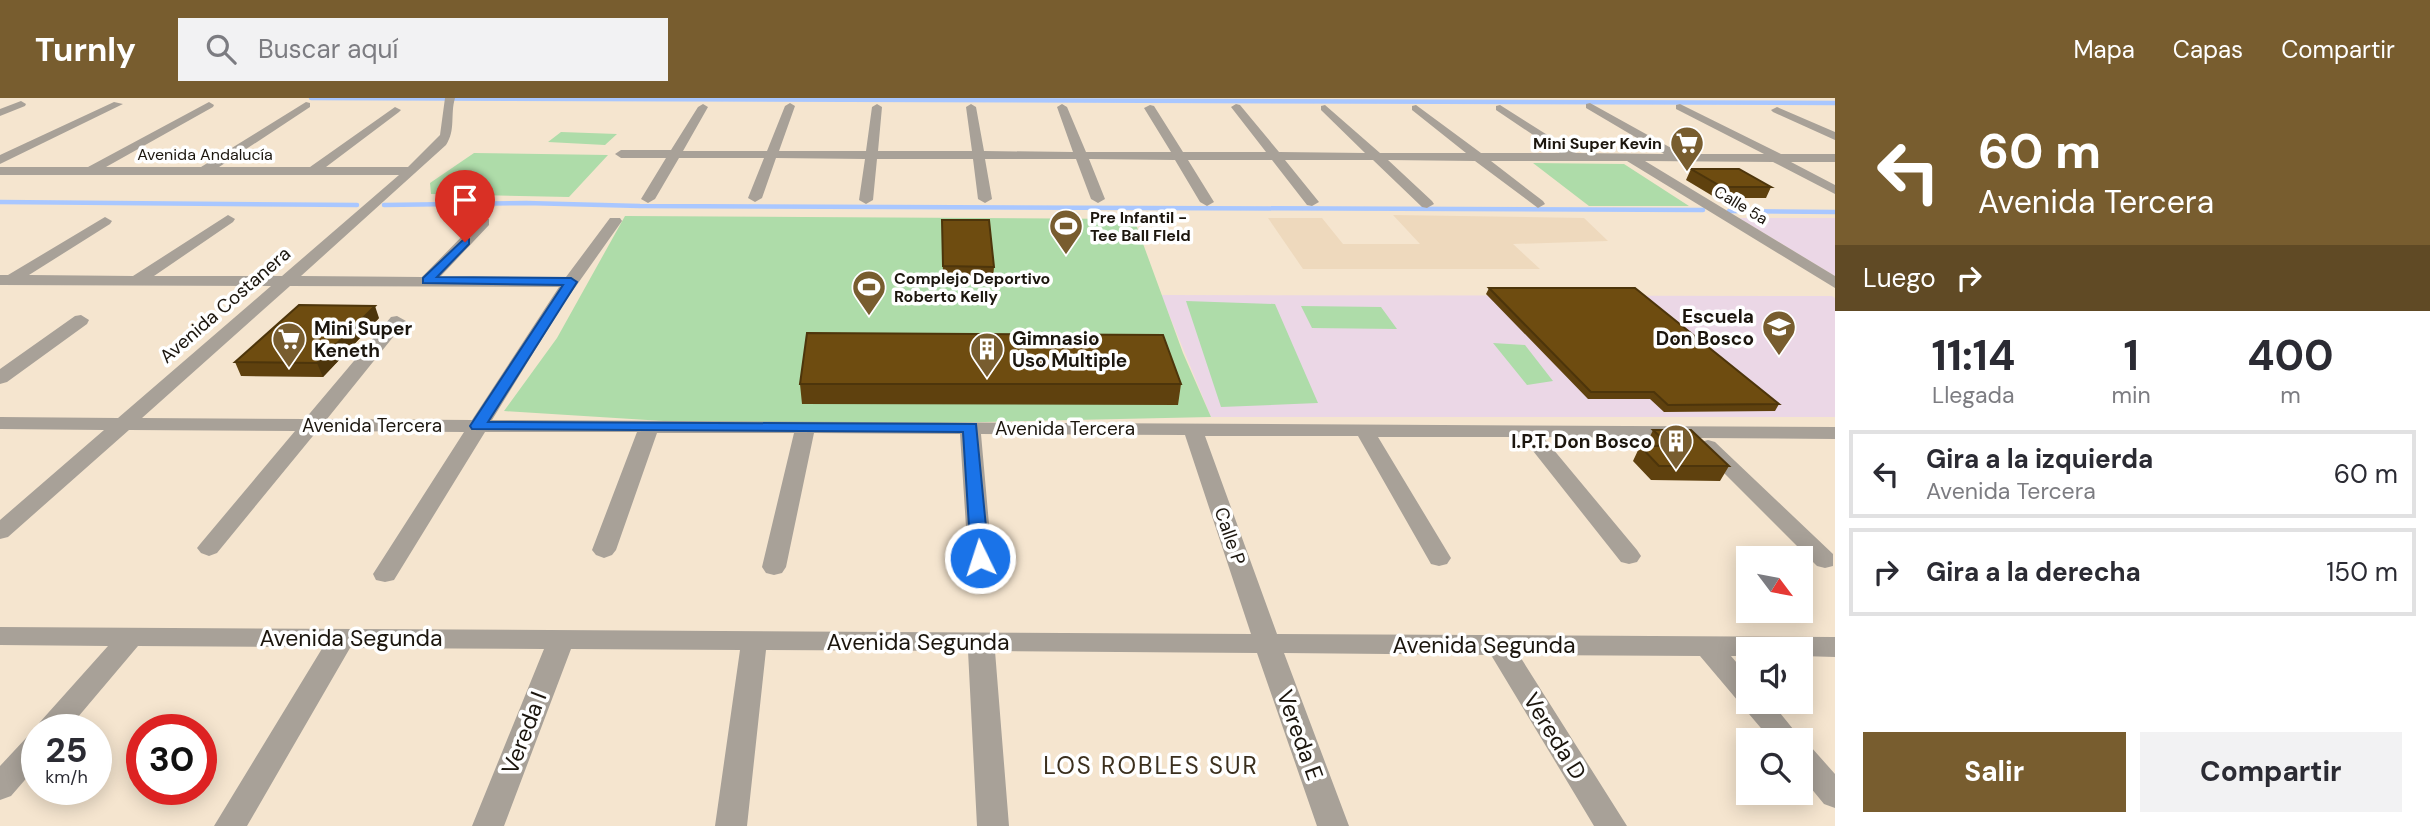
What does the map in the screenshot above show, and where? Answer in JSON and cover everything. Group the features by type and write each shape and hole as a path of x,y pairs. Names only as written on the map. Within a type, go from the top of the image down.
{"street":[{"name":"Avenida Costanera","path":"0,532 448,136 449,126 445,117 449,100"},
{"path":"0,113 21,104"},
{"path":"0,160 118,104"},
{"path":"90,171 209,105"},
{"path":"204,171 306,105"},
{"path":"755,198 790,106"},
{"path":"1590,106 1679,157"},
{"path":"648,200 703,107"},
{"path":"866,200 877,107"},
{"path":"971,107 985,199"},
{"path":"1062,107 1098,199"},
{"path":"1237,107 1312,202"},
{"path":"1680,107 1835,190"},
{"path":"1150,108 1207,202"},
{"path":"1325,108 1427,204"},
{"path":"1416,108 1538,204"},
{"path":"1500,108 1572,156"},
{"path":"313,171 395,110"},
{"path":"1776,110 1835,136"},
{"path":"621,154 1835,158"},
{"name":"Calle 5a","path":"1629,157 1835,283"},
{"name":"Avenida Andalucía","path":"0,171 410,172"},
{"path":"136,281 228,219"},
{"path":"6,280 106,221"},
{"path":"385,574 477,426 571,282 615,221"},
{"path":"427,281 484,222"},
{"path":"6,280 571,282"},
{"path":"0,378 81,320"},
{"path":"209,548 397,321"},
{"name":"Avenida Tercera","path":"0,424 1835,433"},
{"path":"604,550 649,426"},
{"path":"774,567 805,427"},
{"path":"971,428 980,558"},
{"name":"Calle P","path":"1193,429 1267,644"},
{"path":"1364,430 1439,558"},
{"path":"1528,432 1629,556"},
{"path":"1694,432 1825,560"},
{"name":"Avenida Segunda","path":"0,636 1835,648"},
{"path":"64,714 131,636"},
{"path":"230,826 342,638"},
{"name":"Vereda I","path":"488,826 561,639"},
{"path":"731,826 754,641"},
{"path":"981,642 993,826"},
{"name":"Vereda E","path":"1267,644 1333,826"},
{"name":"Vereda D","path":"1499,645 1611,826"},
{"path":"1708,647 1736,680"},
{"path":"1765,714 1778,728"},
{"path":"0,787 21,763"},
{"path":"1813,769 1835,795"}],"shaded area":[{"path":"1393,215 1584,218 1608,241 1513,244 1540,269 1303,269 1268,218 1322,218 1343,244 1420,244"},
{"path":"1739,218 1835,218 1835,276"},
{"path":"1161,295 1832,296 1835,298 1835,417 1211,417"}],"green space":[{"path":"561,132 617,134 605,145 548,142"},
{"path":"474,153 608,155 569,197 431,194 430,183"},
{"path":"1533,163 1624,164 1689,206 1589,206"},
{"name":"Complejo Deportivo Roberto Kelly","path":"625,216 1134,219 1183,353 1211,417 759,427 504,411 557,338"},
{"path":"1186,301 1275,304 1318,403 1221,407"},
{"path":"1301,306 1381,307 1397,329 1312,328"},
{"path":"1493,343 1525,345 1553,381 1527,385"}],"building":[{"path":"1691,169 1739,169 1771,187 1722,187"},
{"path":"942,220 989,220 994,267 943,266"},
{"path":"1489,288 1635,288 1779,404 1668,405 1654,392 1591,392"},
{"path":"299,305 375,306 317,363 235,362"},
{"path":"807,333 1163,335 1181,384 800,384"},
{"path":"1653,430 1691,430 1729,466 1659,466 1640,446 1670,446"}],"waterway":[{"path":"311,98 1835,103"},
{"path":"0,202 357,205"},
{"path":"384,205 526,203 640,206 1703,210"},
{"path":"1729,211 1835,212"}],"place":[{"name":"Mini Super Kevin","path":"1687,173"},
{"name":"Pre Infantil - Tee Ball FIeld","path":"1066,256"},
{"name":"Complejo Deportivo Roberto Kelly","path":"869,317"},
{"name":"Escuela Don Bosco","path":"1779,357"},
{"name":"Mini Super Keneth","path":"289,369"},
{"name":"Gimnasio Uso Multiple","path":"987,379"},
{"name":"I.P.T. Don Bosco","path":"1676,471"}],"district":[{"name":"LOS ROBLES SUR","path":"1151,765"}],"route":[{"path":"465,242 427,281 571,282 477,426 971,428 980,558"}]}
